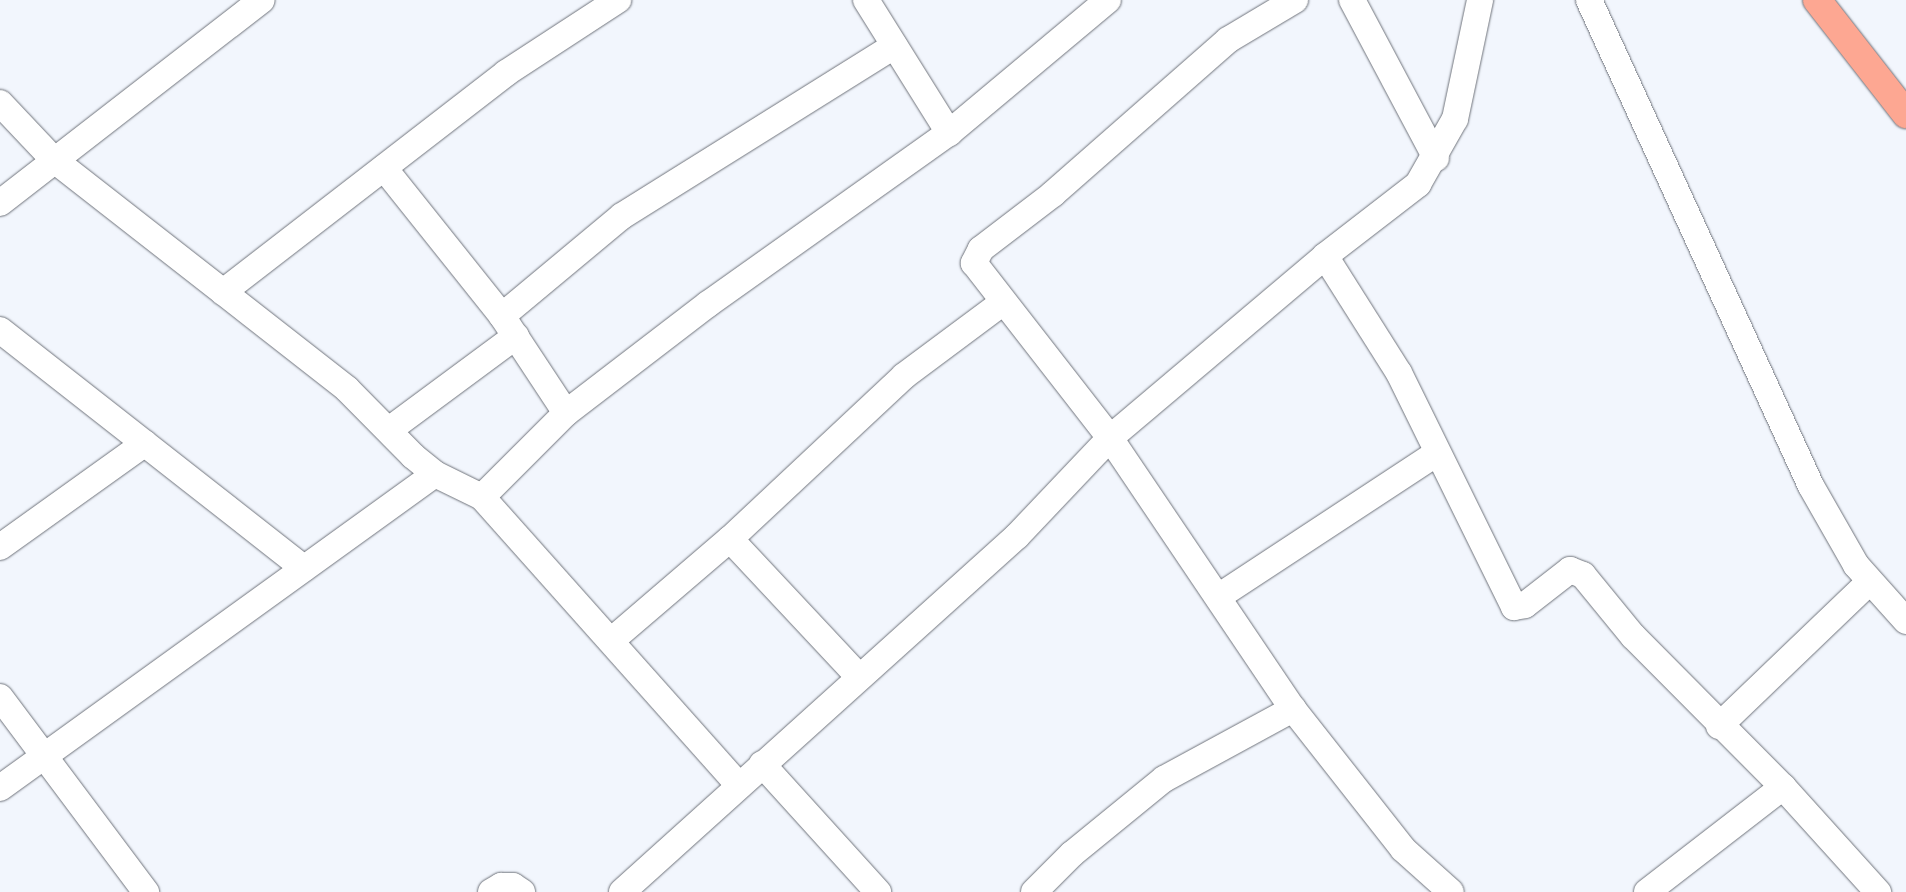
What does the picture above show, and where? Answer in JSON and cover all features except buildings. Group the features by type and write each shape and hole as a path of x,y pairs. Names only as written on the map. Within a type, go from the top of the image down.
{"highway":[{"path":"1817,0 1906,114"}],"street":[{"path":"0,203 53,159 262,0"},
{"path":"223,292 506,73 618,0"},
{"path":"866,0 949,133"},
{"path":"482,497 566,413 708,304 949,133 1108,0"},
{"path":"1295,0 1228,40 1053,194 982,248 974,263 1002,302 1110,438 1293,708 1403,849 1451,892"},
{"path":"1352,0 1436,158"},
{"path":"622,892 739,784 1017,536 1110,438 1325,256 1418,184 1436,158 1455,119 1480,0"},
{"path":"1589,0 1811,486 1869,582 1906,621"},
{"path":"389,430 509,326 622,216 894,46"},
{"path":"0,103 53,159 347,389 434,474 482,497 739,784"},
{"path":"384,168 509,326 566,413"},
{"path":"1325,256 1399,373 1436,454 1514,607 1525,605 1570,570 1577,571 1633,636 1782,787 1878,892"},
{"path":"612,640 730,539 904,376 1002,302"},
{"path":"0,330 304,568"},
{"path":"0,547 146,443"},
{"path":"1218,597 1436,454"},
{"path":"0,788 434,474"},
{"path":"730,539 859,677"},
{"path":"1720,726 1869,582"},
{"path":"0,697 146,892"},
{"path":"1034,892 1072,854 1164,779 1293,708"},
{"path":"762,764 878,892"},
{"path":"1647,892 1782,787"},
{"path":"491,892 501,886 513,886 522,892"}]}
